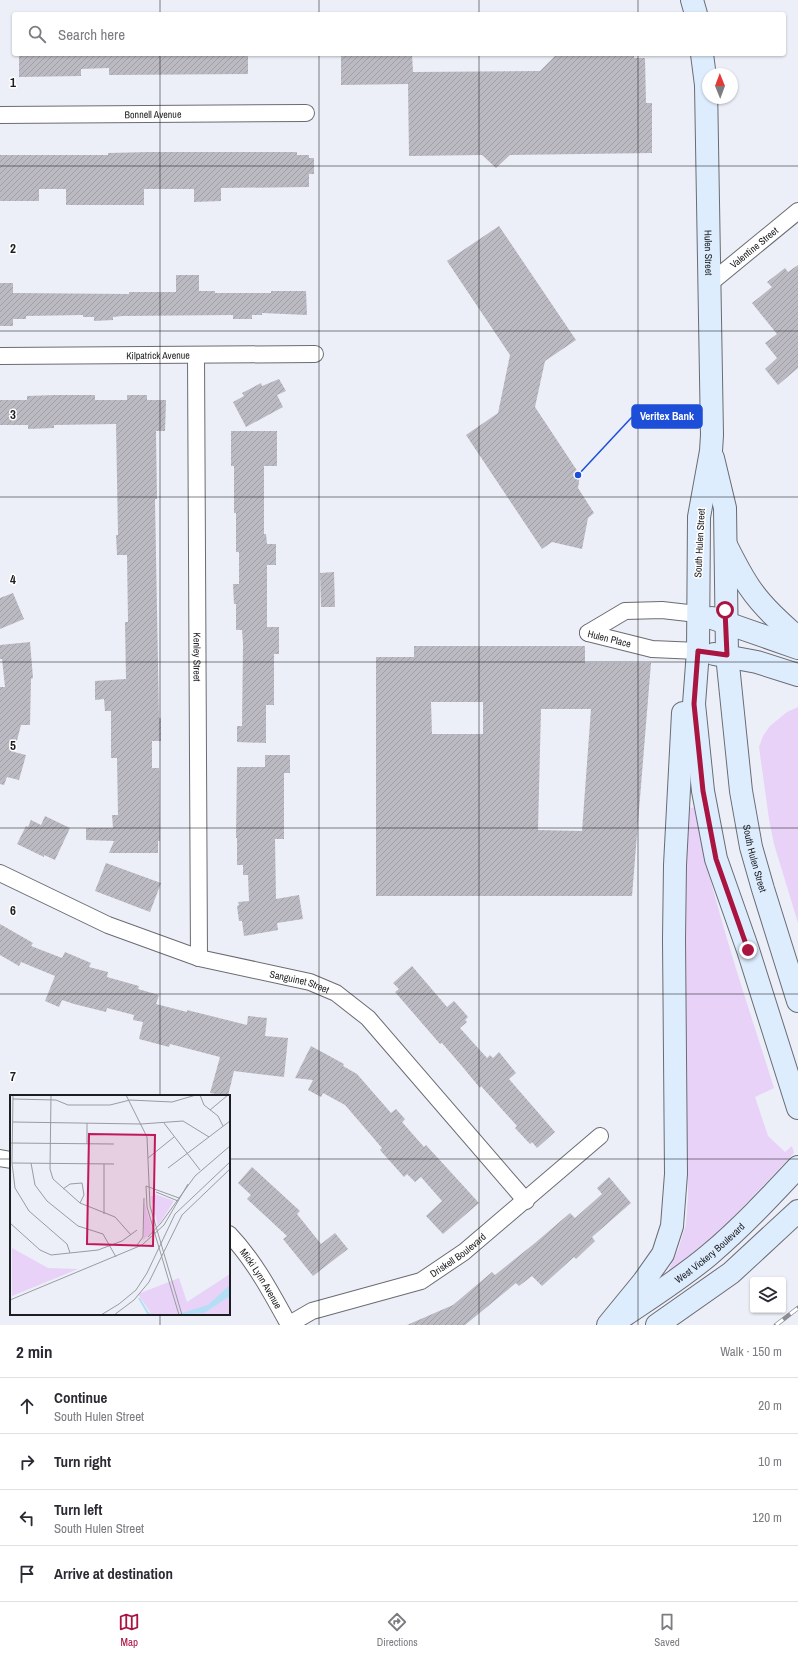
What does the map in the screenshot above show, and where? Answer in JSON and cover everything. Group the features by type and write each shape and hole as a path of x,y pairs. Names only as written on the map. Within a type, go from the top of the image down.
{"main road":[{"path":"692,0 695,12"},
{"name":"Hulen Street","path":"702,56 706,85 711,451"},
{"name":"South Hulen Street","path":"711,451 725,508 725,622 741,791 751,847 798,1000"},
{"name":"South Hulen Street","path":"711,451 699,517 697,614 698,651 694,704 703,791 716,859 748,950 798,1108"},
{"path":"725,544 750,588 759,600 798,638"},
{"path":"697,614 725,622 798,648"},
{"path":"609,1325 644,1281 663,1254 672,1226 676,1174 674,939 675,865 684,700 698,651 727,655 757,662 798,675"},
{"name":"West Vickery Boulevard","path":"609,1325 659,1293 709,1255 766,1202 798,1167"},
{"path":"657,1325 731,1273 798,1210"}],"street":[{"name":"Bonnell Avenue","path":"0,115 306,113"},
{"name":"Valentine Street","path":"709,284 798,210"},
{"name":"Kilpatrick Avenue","path":"0,356 316,354"},
{"name":"Kenley Street","path":"196,355 199,958"},
{"name":"Hulen Place","path":"697,614 662,610 625,611 588,634 652,649 698,651"},
{"name":"Sanguinet Street","path":"0,873 108,925 199,958 310,982 336,993 368,1018 526,1201"},
{"name":"Driskell Boulevard","path":"289,1325 312,1311 421,1281 464,1252 526,1201 600,1136"},
{"path":"0,1158 10,1160"},
{"name":"Micki Lynn Avenue","path":"230,1235 240,1246 289,1325"}],"shaded area":[{"path":"798,707 798,923 774,844 759,747 763,736 770,726 787,712"},
{"path":"685,807 694,808 710,879 720,915 774,1088 755,1097 768,1136 785,1152 792,1146 794,1153 716,1235 667,1274 678,1250 686,1224 688,1195 681,877"}],"building":[{"path":"19,56 248,56 248,74 109,75 109,68 81,69 81,76 19,77"},
{"path":"341,56 412,56 413,72 540,71 555,56 634,56 634,58 645,58 646,103 652,103 652,153 510,155 496,168 482,155 409,156 408,84 341,85"},
{"path":"297,152 297,155 309,155 309,158 314,158 314,174 309,174 309,187 221,188 221,201 194,202 194,189 144,189 144,205 66,205 66,189 39,189 39,201 0,201 0,155 108,155 108,153"},
{"path":"499,226 576,340 545,361 535,407 580,475 578,488 594,513 588,518 582,549 552,542 542,549 466,435 498,413 510,355 447,261"},
{"path":"798,265 798,368 778,385 765,369 777,358 765,343 777,334 752,303 772,287 767,282 785,268 788,272"},
{"path":"176,275 199,275 199,291 215,291 215,293 271,293 271,291 306,291 307,315 262,313 262,315 252,315 252,319 233,319 233,315 122,316 113,317 113,320 94,321 94,317 83,317 83,315 26,316 26,319 13,319 13,326 0,326 0,283 13,283 13,293 129,294 129,292 176,292"},
{"path":"279,379 286,391 277,395 283,407 246,427 233,402 244,396 242,393 261,383 262,386"},
{"path":"95,395 95,400 127,400 127,395 147,395 147,400 166,400 165,431 156,431 157,499 155,499 159,718 161,718 161,741 152,741 152,768 159,768 160,841 158,841 158,853 109,853 114,841 86,840 86,828 113,828 112,815 118,815 117,758 111,758 111,711 105,711 104,699 95,700 95,681 126,679 125,622 128,622 127,555 117,555 116,424 54,425 54,428 28,429 28,425 0,425 0,400 27,400 27,396"},
{"path":"231,431 277,431 277,466 264,466 264,534 266,534 267,544 276,544 276,565 267,565 267,627 279,627 279,654 274,654 274,705 266,705 266,743 237,742 237,726 242,726 243,644 242,630 236,630 236,604 234,604 233,584 239,584 239,552 236,552 236,513 234,513 234,466 231,466"},
{"path":"334,572 335,607 321,607 320,573"},
{"path":"13,593 24,619 0,629 0,598"},
{"path":"30,642 33,678 31,679 30,725 21,725 14,752 26,755 19,780 7,777 4,785 0,784 0,687 5,687 2,659 0,659 0,645"},
{"path":"414,646 585,646 585,663 651,663 632,896 376,896 376,657 414,657","holes":["431,702 483,702 483,734 432,734","541,709 591,709 582,831 538,830"]},
{"path":"265,755 290,755 290,773 284,773 284,839 275,839 276,899 299,895 303,919 277,923 278,930 244,936 242,921 239,921 237,906 239,905 238,902 249,901 248,875 243,875 243,865 237,865 237,767 265,767"},
{"path":"45,816 70,828 55,860 44,855 44,857 17,844 26,826 28,827 31,820 41,825"},
{"path":"106,863 161,883 150,912 95,891"},
{"path":"0,924 33,943 31,946 62,958 65,952 91,963 89,967 108,972 107,977 139,986 138,989 159,995 156,1004 247,1025 248,1016 267,1018 265,1036 288,1038 284,1077 234,1071 228,1095 210,1093 220,1057 170,1044 169,1047 139,1039 143,1022 133,1020 134,1015 107,1008 106,1012 62,1000 59,1007 45,1001 55,976 21,962 19,966 0,955"},
{"path":"412,966 447,1007 454,1001 468,1017 465,1020 467,1022 460,1028 487,1058 490,1055 493,1058 499,1052 516,1073 509,1079 555,1132 537,1148 532,1142 530,1144 515,1128 517,1126 481,1086 480,1088 442,1043 440,1044 395,992 399,989 393,983"},
{"path":"311,1046 344,1064 343,1066 357,1074 391,1113 396,1109 405,1119 402,1122 424,1147 426,1145 479,1203 443,1234 426,1216 442,1201 421,1177 415,1182 407,1174 404,1177 380,1150 382,1148 345,1105 323,1093 321,1097 308,1090 313,1080 295,1078"},
{"path":"252,1167 300,1211 297,1214 321,1244 335,1233 348,1249 313,1276 283,1239 287,1236 247,1199 251,1195 238,1183"},
{"path":"609,1177 631,1203 592,1237 595,1241 576,1259 574,1257 542,1286 532,1276 519,1286 516,1283 465,1325 407,1325 453,1305 492,1272 495,1275 570,1213 575,1218 602,1194 597,1188"}],"railway":[{"path":"776,1325 798,1308"}],"place":[{"name":"Veritex Bank","path":"578,475"}],"route":[{"path":"725,610 727,655 698,651 694,704 703,791 716,859 748,950"}]}
